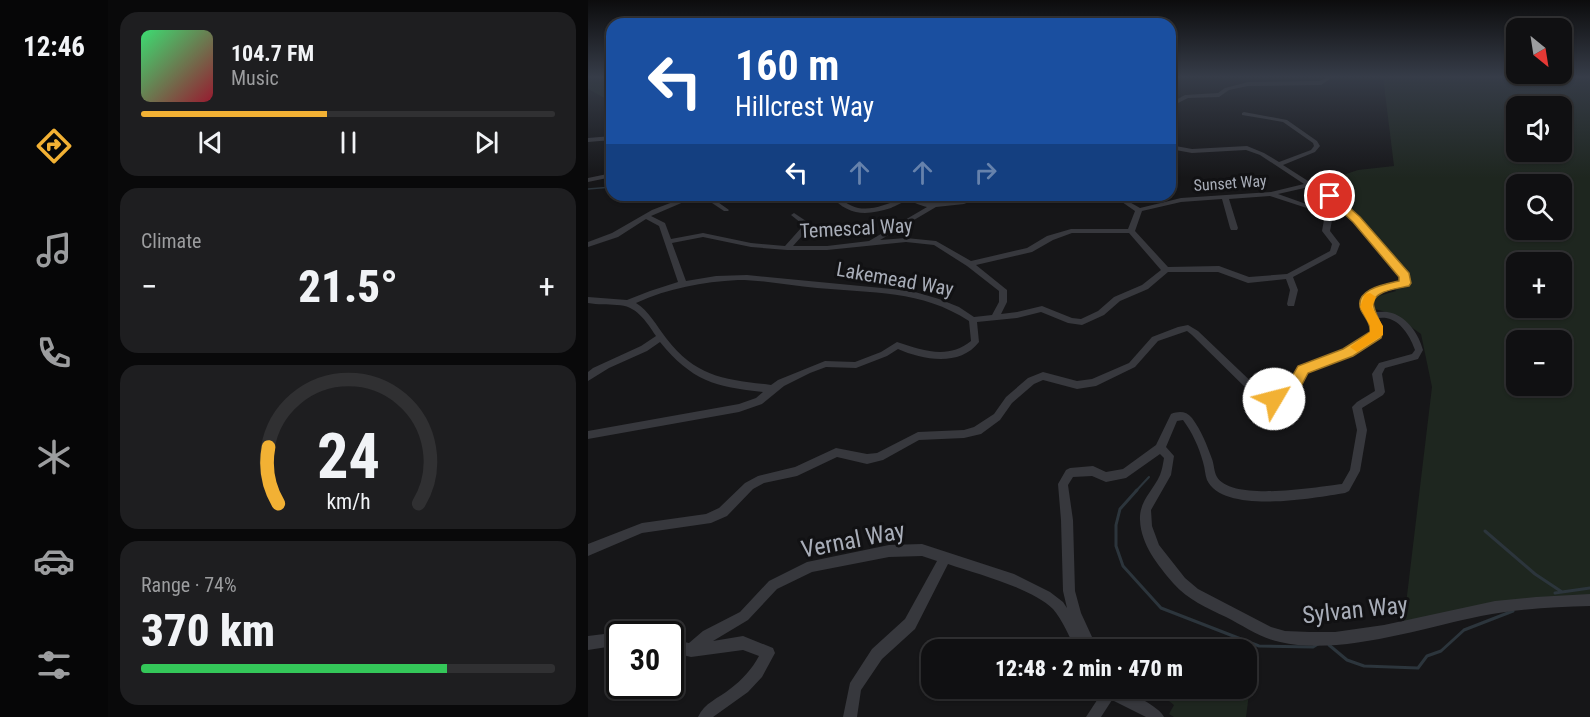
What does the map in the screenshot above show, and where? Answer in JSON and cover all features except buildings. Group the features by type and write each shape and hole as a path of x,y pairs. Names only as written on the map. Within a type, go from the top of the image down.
{"street":[{"path":"1245,114 1286,121 1315,142 1313,151 1279,164"},
{"path":"588,140 606,138"},
{"path":"588,550 642,528 707,519 723,512 755,483 797,471 836,452 867,459 879,457 907,439 918,436 964,434 977,431 997,417 1008,400 1031,381 1043,375 1077,385 1093,383 1132,365 1155,339 1181,329 1188,328 1204,340 1257,393 1274,399 1290,394 1303,370 1348,352 1377,335 1377,326 1369,315 1367,299 1375,291 1405,283 1405,276 1345,208 1279,164 1247,148 1192,152 1176,148"},
{"path":"588,180 606,176"},
{"name":"Sunset Way","path":"1138,210 1181,200 1271,194 1311,184"},
{"path":"973,320 996,315 1017,315 1042,309 1071,321 1082,322 1101,313 1117,299 1145,287 1166,270 1219,269 1248,280 1289,276 1333,252 1336,244 1326,231 1328,220 1321,211 1271,194"},
{"path":"1225,198 1234,228"},
{"path":"588,245 615,235 645,216 682,201"},
{"path":"712,201 726,210"},
{"path":"839,201 847,210 869,211 894,201"},
{"path":"920,201 935,205"},
{"path":"866,245 935,205 964,201"},
{"path":"1124,201 1138,210 1131,231"},
{"path":"787,248 806,227 804,222 794,215"},
{"path":"645,216 663,225 683,284"},
{"path":"970,264 1029,250 1050,238 1071,231 1131,231 1166,270"},
{"name":"Temescal Way","path":"670,241 703,235 751,245 787,248 866,245 906,240 936,243 970,264 1003,290 1003,302 996,315"},
{"path":"1289,276 1294,290 1291,304"},
{"name":"Lakemead Way","path":"588,435 739,408 759,401 771,389 825,364 856,365 868,362 897,345 921,355 932,356 969,349 975,342 973,320 961,309 945,302 864,288 804,284 762,278 728,278 683,284 628,303"},
{"path":"588,300 605,304 628,303 638,308 684,366 701,375 726,383 771,389"},
{"path":"1087,639 1075,614 1069,591 1063,484 1070,473 1093,471 1106,477 1126,473 1160,448 1174,417 1185,416 1191,422 1218,488 1236,495 1257,496 1303,494 1345,488 1355,471 1362,430 1357,407 1363,402 1371,401 1380,392 1377,374 1382,365 1414,357 1419,350 1417,341 1399,321 1389,315 1369,315"},
{"path":"588,377 606,364 653,345 661,337"},
{"name":"Sylvan Way","path":"1160,448 1169,456 1166,479 1151,499 1144,516 1152,548 1186,590 1282,637 1329,639 1404,629 1480,610 1537,602 1590,600"},
{"name":"Vernal Way","path":"692,650 708,636 744,616 773,585 811,566 889,551 922,550 1014,580 1046,596 1059,606 1078,639"},
{"path":"850,717 855,688 877,654 910,624 944,559"},
{"path":"588,643 606,640"},
{"path":"684,648 692,650 743,643 768,653 760,670 747,687 705,717"},
{"path":"1094,717 1104,699"},
{"path":"1127,699 1157,717"}],"shaded area":[{"path":"1387,110 1506,110 1506,162 1572,162 1572,110 1590,110 1590,600 1537,602 1403,629 1432,387 1421,334 1393,314 1375,309 1375,297 1396,291 1393,287 1405,283 1405,276 1345,208 1316,184 1358,170 1394,166"},
{"path":"1166,699 1248,699 1246,717 1174,717 1169,714 1174,705"}],"waterway":[{"path":"588,189 606,188"},
{"path":"1135,492 1149,477"},
{"path":"1137,490 1120,509 1116,525 1116,546 1123,566 1161,608 1259,646 1313,647 1318,644"},
{"path":"1485,531 1535,574 1562,592"},
{"path":"1562,592 1590,588"},
{"path":"1555,593 1562,592"},
{"path":"1329,645 1347,660 1364,666 1418,668 1427,656 1441,651 1464,630 1513,611"}],"slow traffic":[{"path":"1357,347 1377,335 1377,326 1366,307 1367,299 1370,297"}],"route":[{"path":"1274,399 1290,394 1303,370 1332,360 1377,335 1377,326 1366,307 1367,299 1375,291 1405,283 1405,276 1345,208 1330,196"}]}
